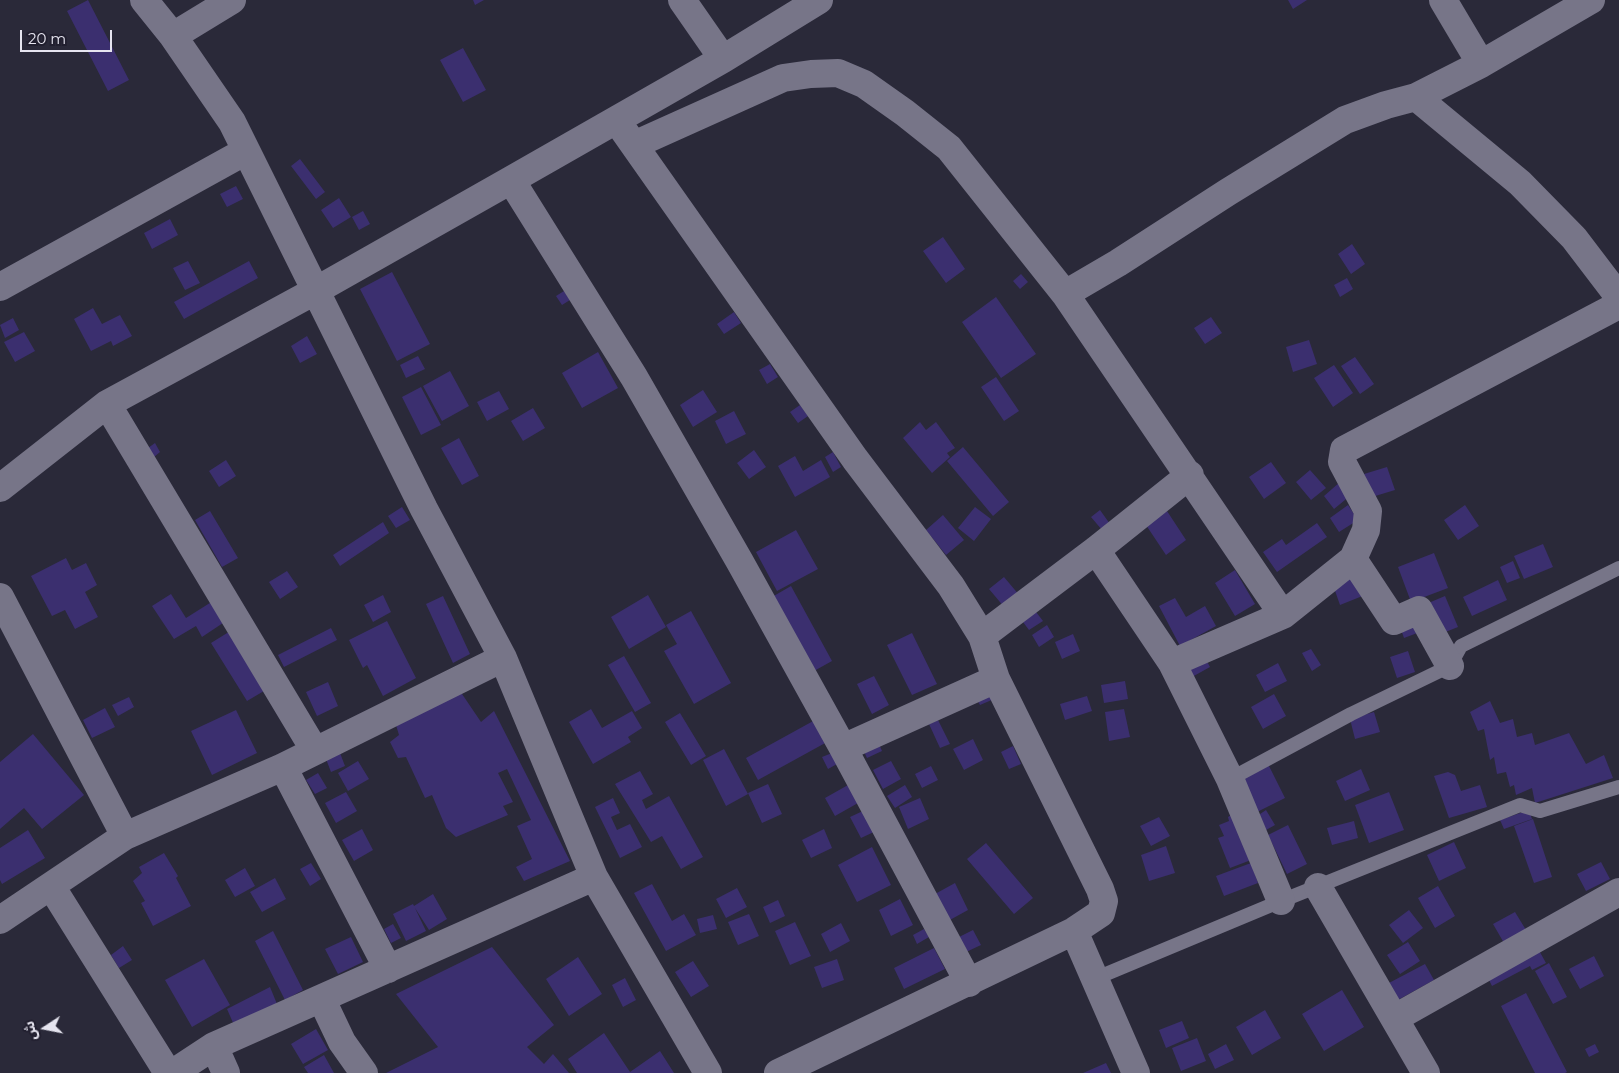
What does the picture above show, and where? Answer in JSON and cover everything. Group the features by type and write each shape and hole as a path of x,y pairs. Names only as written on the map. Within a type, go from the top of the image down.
{"street":[{"path":"144,0 211,88 232,122 424,509 503,658 594,876 708,1073"},
{"path":"173,36 232,0"},
{"path":"682,0 723,59"},
{"path":"0,488 107,404 315,291 512,180 723,59 820,0"},
{"path":"1443,0 1480,64"},
{"path":"1065,294 1118,263 1345,120 1386,105 1416,97 1480,64 1591,0"},
{"path":"634,145 783,78 811,74 838,74 864,84 905,113 949,148 1065,294 1190,475 1283,615"},
{"path":"1416,97 1520,183 1574,238 1619,297"},
{"path":"617,120 855,459 951,586 982,636 996,679 1104,901 1101,914 1074,931 778,1073"},
{"path":"0,287 246,151"},
{"path":"512,180 634,378 843,748 969,983"},
{"path":"1172,662 1283,615 1353,559 1366,530 1368,511 1342,462 1344,450 1619,305"},
{"path":"107,404 315,750"},
{"path":"982,636 1096,550 1190,475"},
{"path":"1096,550 1172,662 1230,779 1281,901"},
{"path":"1353,559 1394,620 1419,610 1450,666"},
{"path":"0,597 125,836"},
{"path":"0,920 125,836 283,767 503,658"},
{"path":"843,748 996,679"},
{"path":"283,767 388,970"},
{"path":"173,1073 214,1046 322,1000 594,876"},
{"path":"51,886 168,1073"},
{"path":"1318,887 1426,1073"},
{"path":"1395,1018 1619,892"},
{"path":"1074,931 1136,1073"},
{"path":"322,1000 342,1042 364,1073"},
{"path":"214,1046 226,1073"}],"lane":[{"path":"1230,779 1351,714 1450,666 1461,646 1619,568"},
{"path":"1094,979 1520,805 1540,810 1619,786"}],"building":[{"path":"88,0 129,80 108,91 67,11"},
{"path":"473,0 484,0 475,5"},
{"path":"1288,0 1307,0 1293,9"},
{"path":"463,48 486,90 463,102 440,60"},
{"path":"300,159 325,192 316,199 291,166"},
{"path":"236,186 243,199 227,207 220,194"},
{"path":"339,198 351,217 333,228 321,210"},
{"path":"363,211 370,224 359,230 352,217"},
{"path":"170,219 178,235 152,249 144,233"},
{"path":"943,237 965,269 946,283 923,251"},
{"path":"1352,244 1365,264 1351,274 1338,254"},
{"path":"188,261 200,283 185,290 173,268"},
{"path":"249,261 258,278 184,319 174,302"},
{"path":"392,272 430,344 397,361 360,289"},
{"path":"1021,274 1028,282 1020,289 1013,281"},
{"path":"1347,278 1353,289 1340,297 1334,285"},
{"path":"564,291 570,300 562,305 556,296"},
{"path":"996,297 1036,354 1001,378 962,322"},
{"path":"93,308 102,324 120,315 132,336 113,346 111,341 91,351 74,319"},
{"path":"734,312 741,323 724,334 717,324"},
{"path":"1211,317 1222,333 1205,344 1194,328"},
{"path":"13,318 19,330 5,338 0,325"},
{"path":"24,332 35,351 15,362 4,342"},
{"path":"307,336 317,354 300,363 291,346"},
{"path":"1309,340 1317,364 1293,372 1286,347"},
{"path":"598,352 618,388 582,408 562,373"},
{"path":"418,356 425,369 406,378 400,365"},
{"path":"1355,357 1374,384 1360,394 1341,366"},
{"path":"770,364 778,377 767,384 759,370"},
{"path":"1334,365 1353,393 1333,407 1314,378"},
{"path":"450,371 469,406 442,421 423,386"},
{"path":"996,377 1019,411 1004,421 981,387"},
{"path":"421,387 441,425 421,435 402,397"},
{"path":"703,390 717,412 693,427 680,405"},
{"path":"499,391 509,409 487,421 477,402"},
{"path":"800,405 808,416 798,423 790,412"},
{"path":"533,408 545,428 523,441 511,421"},
{"path":"734,411 746,434 726,444 715,421"},
{"path":"920,422 926,430 936,422 955,448 947,453 950,457 932,473 903,438"},
{"path":"459,438 479,476 462,485 441,448"},
{"path":"155,443 160,452 154,457 148,448"},
{"path":"963,447 1009,502 993,516 947,461"},
{"path":"754,450 766,467 749,479 737,463"},
{"path":"833,452 841,467 833,472 825,457"},
{"path":"795,456 803,471 821,460 830,477 795,497 778,466"},
{"path":"226,460 236,476 219,487 209,471"},
{"path":"1271,462 1286,483 1264,499 1249,477"},
{"path":"1387,467 1395,490 1372,497 1364,474"},
{"path":"1310,470 1326,488 1311,500 1296,482"},
{"path":"1340,482 1351,495 1334,509 1324,496"},
{"path":"1348,505 1358,520 1339,532 1330,518"},
{"path":"1465,505 1479,526 1458,540 1444,520"},
{"path":"402,507 410,520 396,528 388,516"},
{"path":"975,507 991,519 974,541 958,528"},
{"path":"1100,510 1110,524 1102,530 1091,517"},
{"path":"210,511 238,558 222,567 195,520"},
{"path":"1167,511 1186,540 1166,555 1146,525"},
{"path":"943,515 964,540 946,555 926,530"},
{"path":"383,522 389,533 340,566 333,555"},
{"path":"1317,523 1327,537 1277,572 1263,552 1282,539 1286,545"},
{"path":"796,530 818,569 777,591 756,552"},
{"path":"1543,544 1553,567 1524,579 1514,556"},
{"path":"1434,553 1448,588 1411,602 1398,567"},
{"path":"66,558 72,570 86,563 97,585 85,592 98,617 75,629 65,610 52,616 31,576"},
{"path":"1513,561 1520,578 1507,583 1500,567"},
{"path":"1235,570 1255,604 1235,616 1215,583"},
{"path":"287,571 298,587 280,599 269,582"},
{"path":"1357,576 1365,595 1340,605 1333,585"},
{"path":"1004,577 1020,596 1005,608 989,589"},
{"path":"1498,580 1507,600 1472,616 1463,597"},
{"path":"791,586 832,661 814,671 772,597"},
{"path":"171,594 186,618 213,601 226,621 202,637 196,626 174,639 152,606"},
{"path":"383,595 391,612 373,622 364,605"},
{"path":"648,595 666,627 629,649 611,617"},
{"path":"443,596 470,654 453,663 426,604"},
{"path":"1445,596 1458,627 1438,635 1426,604"},
{"path":"1175,598 1186,617 1205,606 1216,626 1180,646 1159,606"},
{"path":"1033,608 1043,621 1029,630 1020,618"},
{"path":"691,611 731,683 694,704 664,651 677,644 666,625"},
{"path":"1415,618 1420,632 1404,638 1399,624"},
{"path":"387,621 416,678 383,696 367,665 363,668 349,640"},
{"path":"1047,625 1054,637 1039,647 1032,635"},
{"path":"331,628 337,640 284,667 278,655"},
{"path":"232,630 269,688 247,701 211,643"},
{"path":"912,633 937,684 912,695 887,645"},
{"path":"1073,634 1080,651 1062,659 1055,642"},
{"path":"1311,649 1321,665 1312,671 1302,653"},
{"path":"1408,651 1415,672 1397,678 1390,657"},
{"path":"1202,652 1210,667 1192,677 1184,663"},
{"path":"624,656 651,703 635,712 608,665"},
{"path":"1278,663 1287,681 1265,692 1256,675"},
{"path":"874,676 889,705 872,714 857,684"},
{"path":"1125,681 1128,699 1104,703 1101,685"},
{"path":"328,682 338,706 317,716 306,692"},
{"path":"988,685 994,699 980,705 973,692"},
{"path":"460,691 481,722 494,711 570,861 524,881 516,867 532,859 517,826 531,820 507,769 498,773 513,802 503,806 508,815 456,837 446,828 432,795 425,798 406,757 398,758 390,742 399,735 396,725"},
{"path":"1274,694 1286,716 1263,729 1251,707"},
{"path":"1087,696 1092,711 1065,720 1060,704"},
{"path":"129,697 134,707 118,716 112,705"},
{"path":"1490,701 1500,723 1513,719 1517,737 1532,733 1535,745 1569,733 1586,764 1604,755 1613,778 1535,803 1532,788 1516,795 1514,785 1510,787 1506,772 1497,774 1494,757 1490,760 1484,729 1478,731 1470,712"},
{"path":"105,708 115,727 92,738 83,720"},
{"path":"591,709 602,728 632,711 642,728 628,737 631,742 593,764 569,722"},
{"path":"1124,709 1130,737 1109,741 1105,712"},
{"path":"236,710 257,753 212,775 191,731"},
{"path":"1374,712 1380,732 1355,739 1350,719"},
{"path":"680,713 706,756 691,765 665,722"},
{"path":"815,720 827,742 758,780 746,758"},
{"path":"938,720 950,744 940,748 929,724"},
{"path":"33,734 84,795 42,829 24,808 0,829 0,762"},
{"path":"875,735 882,751 867,758 859,741"},
{"path":"973,739 983,760 964,770 953,749"},
{"path":"1013,746 1021,764 1009,769 1001,752"},
{"path":"724,749 748,794 726,806 703,760"},
{"path":"340,753 345,766 331,772 326,759"},
{"path":"832,753 837,764 828,769 822,757"},
{"path":"358,761 369,779 348,791 338,773"},
{"path":"891,761 901,779 883,789 873,770"},
{"path":"1268,764 1285,798 1257,812 1241,777"},
{"path":"931,766 938,780 922,788 915,774"},
{"path":"1361,769 1370,790 1345,801 1336,781"},
{"path":"640,771 653,794 642,800 646,809 669,796 703,857 681,869 662,836 651,842 615,784"},
{"path":"1448,772 1455,775 1461,791 1480,785 1487,807 1449,818 1434,776"},
{"path":"318,773 327,788 315,794 306,780"},
{"path":"768,784 782,814 762,823 748,793"},
{"path":"848,785 858,803 835,816 825,798"},
{"path":"905,785 912,797 895,808 887,796"},
{"path":"346,792 357,811 336,823 325,803"},
{"path":"1389,792 1404,830 1369,843 1355,805"},
{"path":"613,798 620,813 611,817 617,830 630,824 642,847 620,858 595,807"},
{"path":"920,798 929,819 908,829 899,807"},
{"path":"865,810 876,831 861,838 850,817"},
{"path":"1266,810 1275,825 1266,830 1257,816"},
{"path":"1529,810 1532,819 1504,829 1500,820"},
{"path":"1233,814 1251,860 1230,868 1218,838 1224,836 1219,825 1229,821 1228,817"},
{"path":"1159,817 1170,836 1151,846 1140,826"},
{"path":"1533,819 1552,877 1534,883 1514,826"},
{"path":"1354,821 1358,838 1332,845 1327,828"},
{"path":"1288,825 1307,864 1287,874 1268,835"},
{"path":"362,829 373,850 354,861 342,840"},
{"path":"824,829 832,848 811,858 802,840"},
{"path":"28,830 45,858 2,884 0,880 0,848"},
{"path":"1454,842 1466,868 1439,881 1427,855"},
{"path":"986,843 1033,898 1014,914 967,859"},
{"path":"1166,846 1175,873 1149,881 1141,855"},
{"path":"872,847 891,885 857,902 838,865"},
{"path":"164,853 178,876 176,878 191,906 153,926 141,903 145,901 133,881 142,873 139,867"},
{"path":"1601,862 1610,879 1586,891 1577,874"},
{"path":"311,863 321,879 310,886 300,869"},
{"path":"1251,863 1258,883 1224,896 1216,876"},
{"path":"245,868 255,886 235,897 225,880"},
{"path":"275,878 286,899 262,912 250,892"},
{"path":"955,883 968,910 948,921 935,894"},
{"path":"652,884 672,921 684,914 696,935 666,951 634,893"},
{"path":"1438,886 1455,916 1435,928 1418,898"},
{"path":"737,888 747,907 726,918 716,899"},
{"path":"433,894 447,919 429,930 415,908 426,931 406,941 393,914 413,904 414,906"},
{"path":"900,899 913,925 891,936 879,910"},
{"path":"778,900 785,916 770,923 763,907"},
{"path":"1409,910 1423,928 1403,943 1389,925"},
{"path":"1515,912 1526,930 1504,943 1493,924"},
{"path":"749,914 759,936 738,945 728,922"},
{"path":"713,915 717,929 700,933 697,919"},
{"path":"795,922 811,956 790,965 775,931"},
{"path":"841,923 850,941 830,952 821,934"},
{"path":"393,924 401,938 391,943 384,929"},
{"path":"924,929 929,937 917,944 913,935"},
{"path":"973,930 981,945 964,953 957,938"},
{"path":"273,931 303,990 285,1000 255,941"},
{"path":"351,937 363,962 338,974 325,949"},
{"path":"1408,942 1420,961 1400,974 1387,955"},
{"path":"1536,945 1546,963 1532,970 1530,966 1492,986 1485,972"},
{"path":"123,946 132,960 119,968 111,955"},
{"path":"492,947 554,1025 527,1047 544,1064 553,1054 569,1073 386,1073 438,1047 396,994"},
{"path":"934,948 945,969 904,989 894,968"},
{"path":"1594,956 1604,976 1580,989 1569,969"},
{"path":"578,957 602,994 569,1016 546,979"},
{"path":"204,959 230,1005 192,1027 165,980"},
{"path":"837,959 844,980 822,988 814,967"},
{"path":"693,961 709,986 691,997 675,972"},
{"path":"1549,963 1567,997 1553,1004 1535,971"},
{"path":"1425,964 1434,980 1396,1001 1387,984"},
{"path":"625,978 636,1000 623,1007 612,985"},
{"path":"270,987 277,1004 234,1025 227,1009"},
{"path":"1342,990 1364,1027 1324,1051 1302,1014"},
{"path":"1526,993 1567,1072 1535,1073 1501,1006"},
{"path":"1265,1010 1281,1038 1252,1055 1236,1027"},
{"path":"1182,1021 1189,1038 1166,1048 1159,1030"},
{"path":"316,1029 328,1050 303,1064 291,1044"},
{"path":"604,1033 630,1072 660,1051 674,1073 577,1073 568,1059"},
{"path":"1197,1038 1206,1061 1181,1071 1172,1048"},
{"path":"1226,1044 1234,1060 1215,1069 1208,1054"},
{"path":"1595,1044 1599,1052 1589,1057 1585,1049"},
{"path":"324,1055 334,1073 308,1073 304,1067"},
{"path":"1106,1063 1111,1073 1083,1073"}]}
